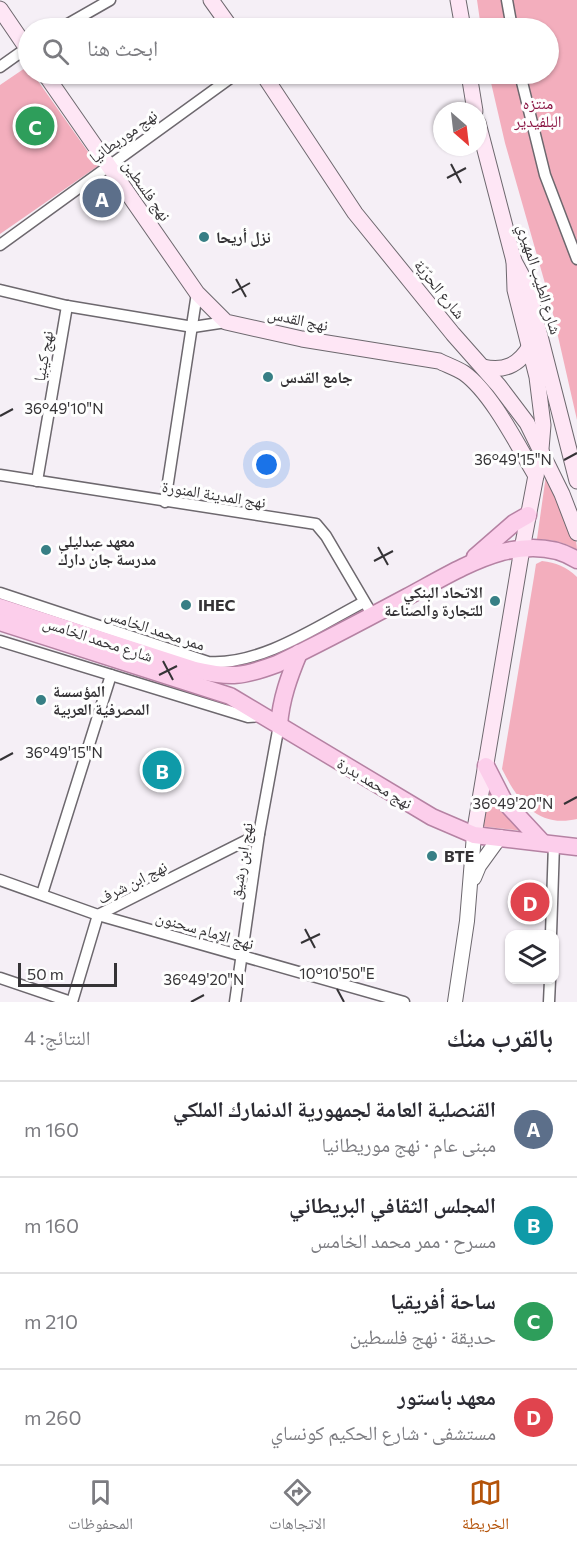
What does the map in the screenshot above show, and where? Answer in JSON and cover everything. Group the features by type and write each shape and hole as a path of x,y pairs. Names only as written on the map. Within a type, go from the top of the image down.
{"main road":[{"path":"211,0 224,18"},
{"path":"458,0 461,18"},
{"path":"0,9 18,34"},
{"name":"نهج فلسطين","path":"52,84 197,293 226,322"},
{"name":"شارع الحرّيّة","path":"269,84 355,213 527,423 562,494 577,532"},
{"path":"471,84 474,102"},
{"name":"شارع الطيب المهيري","path":"487,156 514,261 527,285 577,480"},
{"path":"474,835 541,449 543,425 530,346 515,290 514,261"},
{"name":"نهج القدس","path":"226,322 302,339 439,361 460,371 490,401 536,476"},
{"path":"439,361 449,353 453,334"},
{"path":"483,367 506,368 524,356 530,346"},
{"path":"459,570 501,537 514,523 528,515"},
{"path":"459,570 501,553 522,549 549,549 567,554 577,561"},
{"name":"شارع محمد الخامس","path":"0,607 195,670 221,676 237,676 254,673 299,653 368,609 459,570"},
{"name":"شارع محمد الخامس","path":"0,622 220,691 273,720"},
{"path":"273,720 299,653"},
{"name":"نهج محمد بدرة","path":"273,720 432,817 474,835 558,844"},
{"path":"486,766 504,801 558,844 577,837"}],"street":[{"path":"78,18 110,0"},
{"path":"507,0 510,18"},
{"path":"0,67 18,55"},
{"name":"نهج موريطانيا","path":"0,245 222,84"},
{"path":"522,84 545,175 577,260"},
{"name":"نهج القدس","path":"0,290 67,306 193,327 226,322"},
{"path":"165,502 197,293"},
{"name":"نهج كينيا","path":"37,481 67,306"},
{"path":"566,438 577,450"},
{"name":"نهج المدينة المنورة","path":"0,475 316,524 326,536 368,609"},
{"name":"ممر محمد الخامس","path":"0,593 208,662 223,663 245,660 368,609"},
{"path":"0,641 248,717 273,720"},
{"path":"42,894 111,675"},
{"name":"نهج ابن رشيق","path":"235,1002 260,834 273,720"},
{"name":"نهج ابن شرف","path":"72,1002 98,915 260,834"},
{"path":"455,1002 467,921 474,835"},
{"path":"469,888 479,866 500,837"},
{"path":"551,930 558,844"},
{"name":"نهج الإمام سحنون","path":"0,880 98,915 404,1002"},
{"path":"0,978 72,1002"},
{"path":"549,984 549,1002"}],"green space":[{"name":"منتزه البلفيدير","path":"477,0 577,0 577,420 550,301 505,143 491,84 559,84 559,18 480,18"},
{"path":"18,73 18,84 40,84 98,166 0,234 0,85"},
{"path":"546,475 570,522 577,550 558,542 537,539"},
{"path":"542,561 561,566 577,577 577,819 563,821 540,816 530,809 515,792 502,769 536,564"},
{"path":"487,781 524,831 479,826"}],"place":[{"name":"ساحة أفريقيا","path":"35,126"},
{"name":"القنصلية العامة لجمهورية الدنمارك الملكي","path":"102,198"},
{"name":"نزل أريحا","path":"204,237"},
{"name":"جامع القدس","path":"268,377"},
{"name":"معهد عبدليلي مدرسة جان دارك","path":"46,550"},
{"name":"الاتحاد البنكي للتجارة والصناعة","path":"495,601"},
{"name":"IHEC","path":"186,605"},
{"name":"المؤسسة المصرفية العربية","path":"41,700"},
{"name":"المجلس الثقافي البريطاني","path":"162,770"},
{"name":"BTE","path":"432,856"},
{"name":"معهد باستور","path":"530,902"}]}
